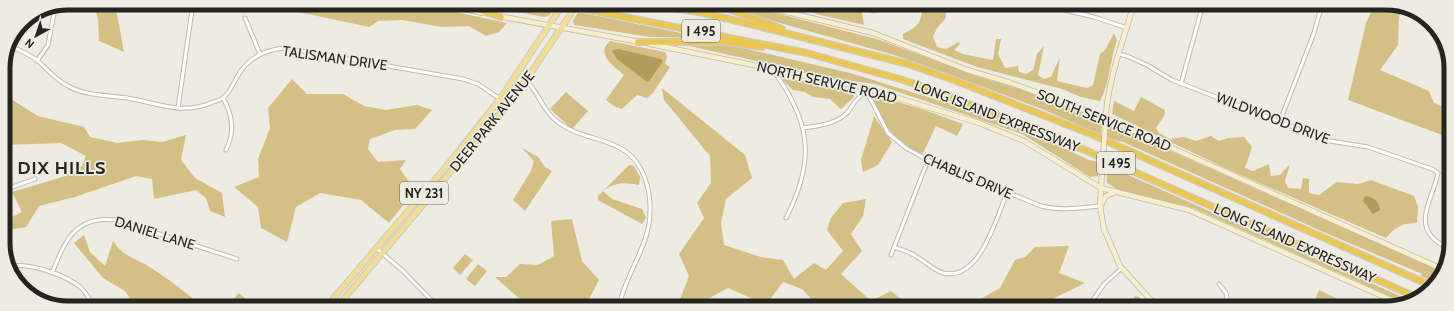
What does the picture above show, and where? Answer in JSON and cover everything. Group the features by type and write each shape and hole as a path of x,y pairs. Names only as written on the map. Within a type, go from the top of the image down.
{"highway":[{"path":"480,10 501,17"},
{"name":"LONG ISLAND EXPRESSWAY","path":"589,10 807,53 902,80 1034,129 1411,295"},
{"name":"LONG ISLAND EXPRESSWAY","path":"690,10 704,12 908,64 1040,113 1427,284"},
{"path":"731,10 775,26 791,34"},
{"path":"638,42 724,42 807,53"}],"main road":[{"name":"NORTH SERVICE ROAD","path":"468,10 548,27 638,42 771,68 866,88 979,123 1024,141 1101,188 1189,210 1392,301"},
{"name":"DEER PARK AVENUE","path":"331,301 500,99 560,10"},
{"name":"DEER PARK AVENUE","path":"342,301 526,80 574,10"},
{"name":"SOUTH SERVICE ROAD","path":"779,10 873,33 967,70 1011,83 1105,118 1439,267"},
{"path":"1132,10 1113,73 1105,118 1100,206 1104,229 1122,268 1152,301"},
{"path":"1100,206 1106,196 1117,192"}],"street":[{"path":"178,108 192,10"},
{"path":"1064,10 1094,17 1127,28"},
{"path":"1181,84 1201,10"},
{"path":"1280,121 1314,33 1320,10"},
{"path":"37,61 50,40 54,12"},
{"path":"245,18 260,54"},
{"path":"1439,44 1441,56 1443,59"},
{"path":"14,48 37,61 60,81 79,91 178,108 204,106 223,98 229,108 232,130 231,140 226,150"},
{"name":"TALISMAN DRIVE","path":"223,98 244,67 260,54 274,49 297,49 463,79 478,84 500,99"},
{"name":"WILDWOOD DRIVE","path":"1119,54 1147,65 1181,84 1330,141 1368,147 1432,169 1438,173 1426,206 1425,222 1428,231 1434,239 1444,246"},
{"path":"771,68 791,97 801,118 803,128 804,170 798,195 786,218"},
{"path":"526,80 531,85 550,115 557,122 577,134 606,142 625,150 639,165 644,175 650,200 649,224 643,247 621,301"},
{"name":"CHABLIS DRIVE","path":"803,128 827,124 838,119 847,112 859,96 864,94 870,98 888,133 906,148 928,160 1007,193 1054,209 1100,206"},
{"path":"891,255 928,160"},
{"path":"10,188 35,179"},
{"path":"894,247 917,256 931,267 944,273 953,273 965,269 978,259 1007,193"},
{"name":"DANIEL LANE","path":"52,274 68,237 85,224 104,218 116,220 237,259"},
{"path":"376,248 403,270 432,301"},
{"path":"14,266 25,265 73,282 81,287 90,301"},
{"path":"1092,301 1105,283 1122,268"},
{"path":"1219,284 1226,293 1228,301"}],"shaded area":[{"path":"96,10 116,10 124,52 99,41 98,20"},
{"path":"289,10 447,10 507,23 499,32 486,36 469,26 442,27 402,20 378,21 369,27"},
{"path":"506,10 553,10 549,16 544,17"},
{"path":"709,10 727,10 730,11 729,13"},
{"path":"741,10 764,10 880,40 980,77 1050,98 1099,119 1102,122 1101,135 1042,109 894,55 773,21"},
{"path":"805,10 862,10 864,25"},
{"path":"922,10 947,10 945,19 937,28 933,37 937,47 946,49 959,42 960,44 954,50 963,54 993,60 996,39 1001,39 998,54 1005,68 1018,66 1019,72 1026,74 1033,70 1037,54 1044,46 1038,75 1044,79 1051,77 1060,57 1057,81 1087,88 1093,85 1100,54 1105,50 1114,33 1117,40 1106,87 1100,101 1081,97 1062,89 977,67 903,39 903,34 919,22"},
{"path":"1372,10 1401,12 1398,45 1380,70 1429,91 1434,103 1444,107 1444,136 1348,100 1366,23"},
{"path":"578,12 706,38 650,37 574,25 573,21"},
{"path":"610,41 665,52 667,56 665,64 670,67 653,93 647,98 637,95 622,109 614,106 606,100 624,75 611,64 605,55 604,51"},
{"path":"676,43 725,44 850,73 957,106 1034,134 1089,160 1099,162 1098,176 1090,177 1022,134 875,84 837,79"},
{"path":"618,49 661,59 663,61 647,82 617,59 612,51"},
{"path":"292,79 307,94 343,94 364,106 386,110 417,105 432,110 415,129 395,130 370,139 368,149 378,162 406,160 400,169 415,190 389,223 361,200 320,193 296,207 287,242 261,228 258,207 234,187 259,177 258,159 270,128 268,108"},
{"path":"782,80 813,82 853,92 854,97 841,109 830,99 813,97 805,92 793,90"},
{"path":"662,88 745,155 752,178 726,199 721,223 724,245 761,257 783,260 794,279 814,263 826,270 843,251 827,230 831,218 843,203 866,199 863,216 851,234 862,251 841,274 871,301 813,301 802,289 783,282 769,301 757,301 728,288 704,301 679,301 689,276 679,254 704,218 697,203 711,183 710,156 664,100"},
{"path":"566,92 588,111 572,129 550,109"},
{"path":"873,95 922,109 963,124 957,136 936,126 923,153 920,154 896,137 890,130 879,114"},
{"path":"1141,97 1165,110 1164,116 1156,128 1159,133 1170,139 1184,137 1196,141 1211,136 1219,141 1228,138 1244,137 1252,147 1245,168 1253,171 1269,164 1271,176 1280,175 1290,164 1285,181 1288,188 1301,189 1303,178 1309,179 1309,193 1319,195 1337,182 1358,184 1371,180 1414,196 1418,207 1417,223 1399,226 1386,238 1227,169 1112,114 1114,101 1134,111"},
{"path":"10,98 38,116 84,127 90,137 117,143 142,140 162,142 186,135 181,160 195,178 222,193 225,217 210,211 206,198 196,190 154,199 152,179 136,176 75,197 39,206 26,227 10,230 10,218 22,212 12,192 66,176 82,166 86,156 61,143 10,145"},
{"path":"874,116 892,142 878,165 863,172 861,160"},
{"path":"1110,124 1437,269 1431,280 1421,276 1422,274 1328,234 1123,142 1107,138 1108,126"},
{"path":"522,148 538,157 545,167 552,171 525,211 513,200 531,171 534,161"},
{"path":"629,165 634,166 640,177 639,185 629,183 620,184 603,191"},
{"path":"1106,165 1404,298 1398,300 1193,208 1117,189 1107,183"},
{"path":"603,191 612,199 642,209 646,218 642,224 598,200 598,196"},
{"path":"1365,196 1376,200 1380,210 1373,214 1363,201"},
{"path":"572,219 582,261 599,280 588,301 522,301 495,277 506,277 520,264 538,265 554,256 551,221"},
{"path":"84,235 90,252 105,266 113,241 125,254 162,275 196,301 132,301 125,291 103,278 74,243"},
{"path":"1069,246 1059,273 1085,283 1048,301 977,301 1000,288 1015,260 1025,257 1035,247"},
{"path":"465,254 473,260 460,275 453,268"},
{"path":"478,264 487,271 475,286 466,279"},
{"path":"1319,290 1336,298 1335,301 1315,300"},
{"path":"891,291 904,301 871,301"},
{"path":"239,293 249,301 232,301"},
{"path":"1135,296 1142,300 1142,301 1132,301"}],"district":[{"name":"DIX HILLS","path":"62,168"}]}
